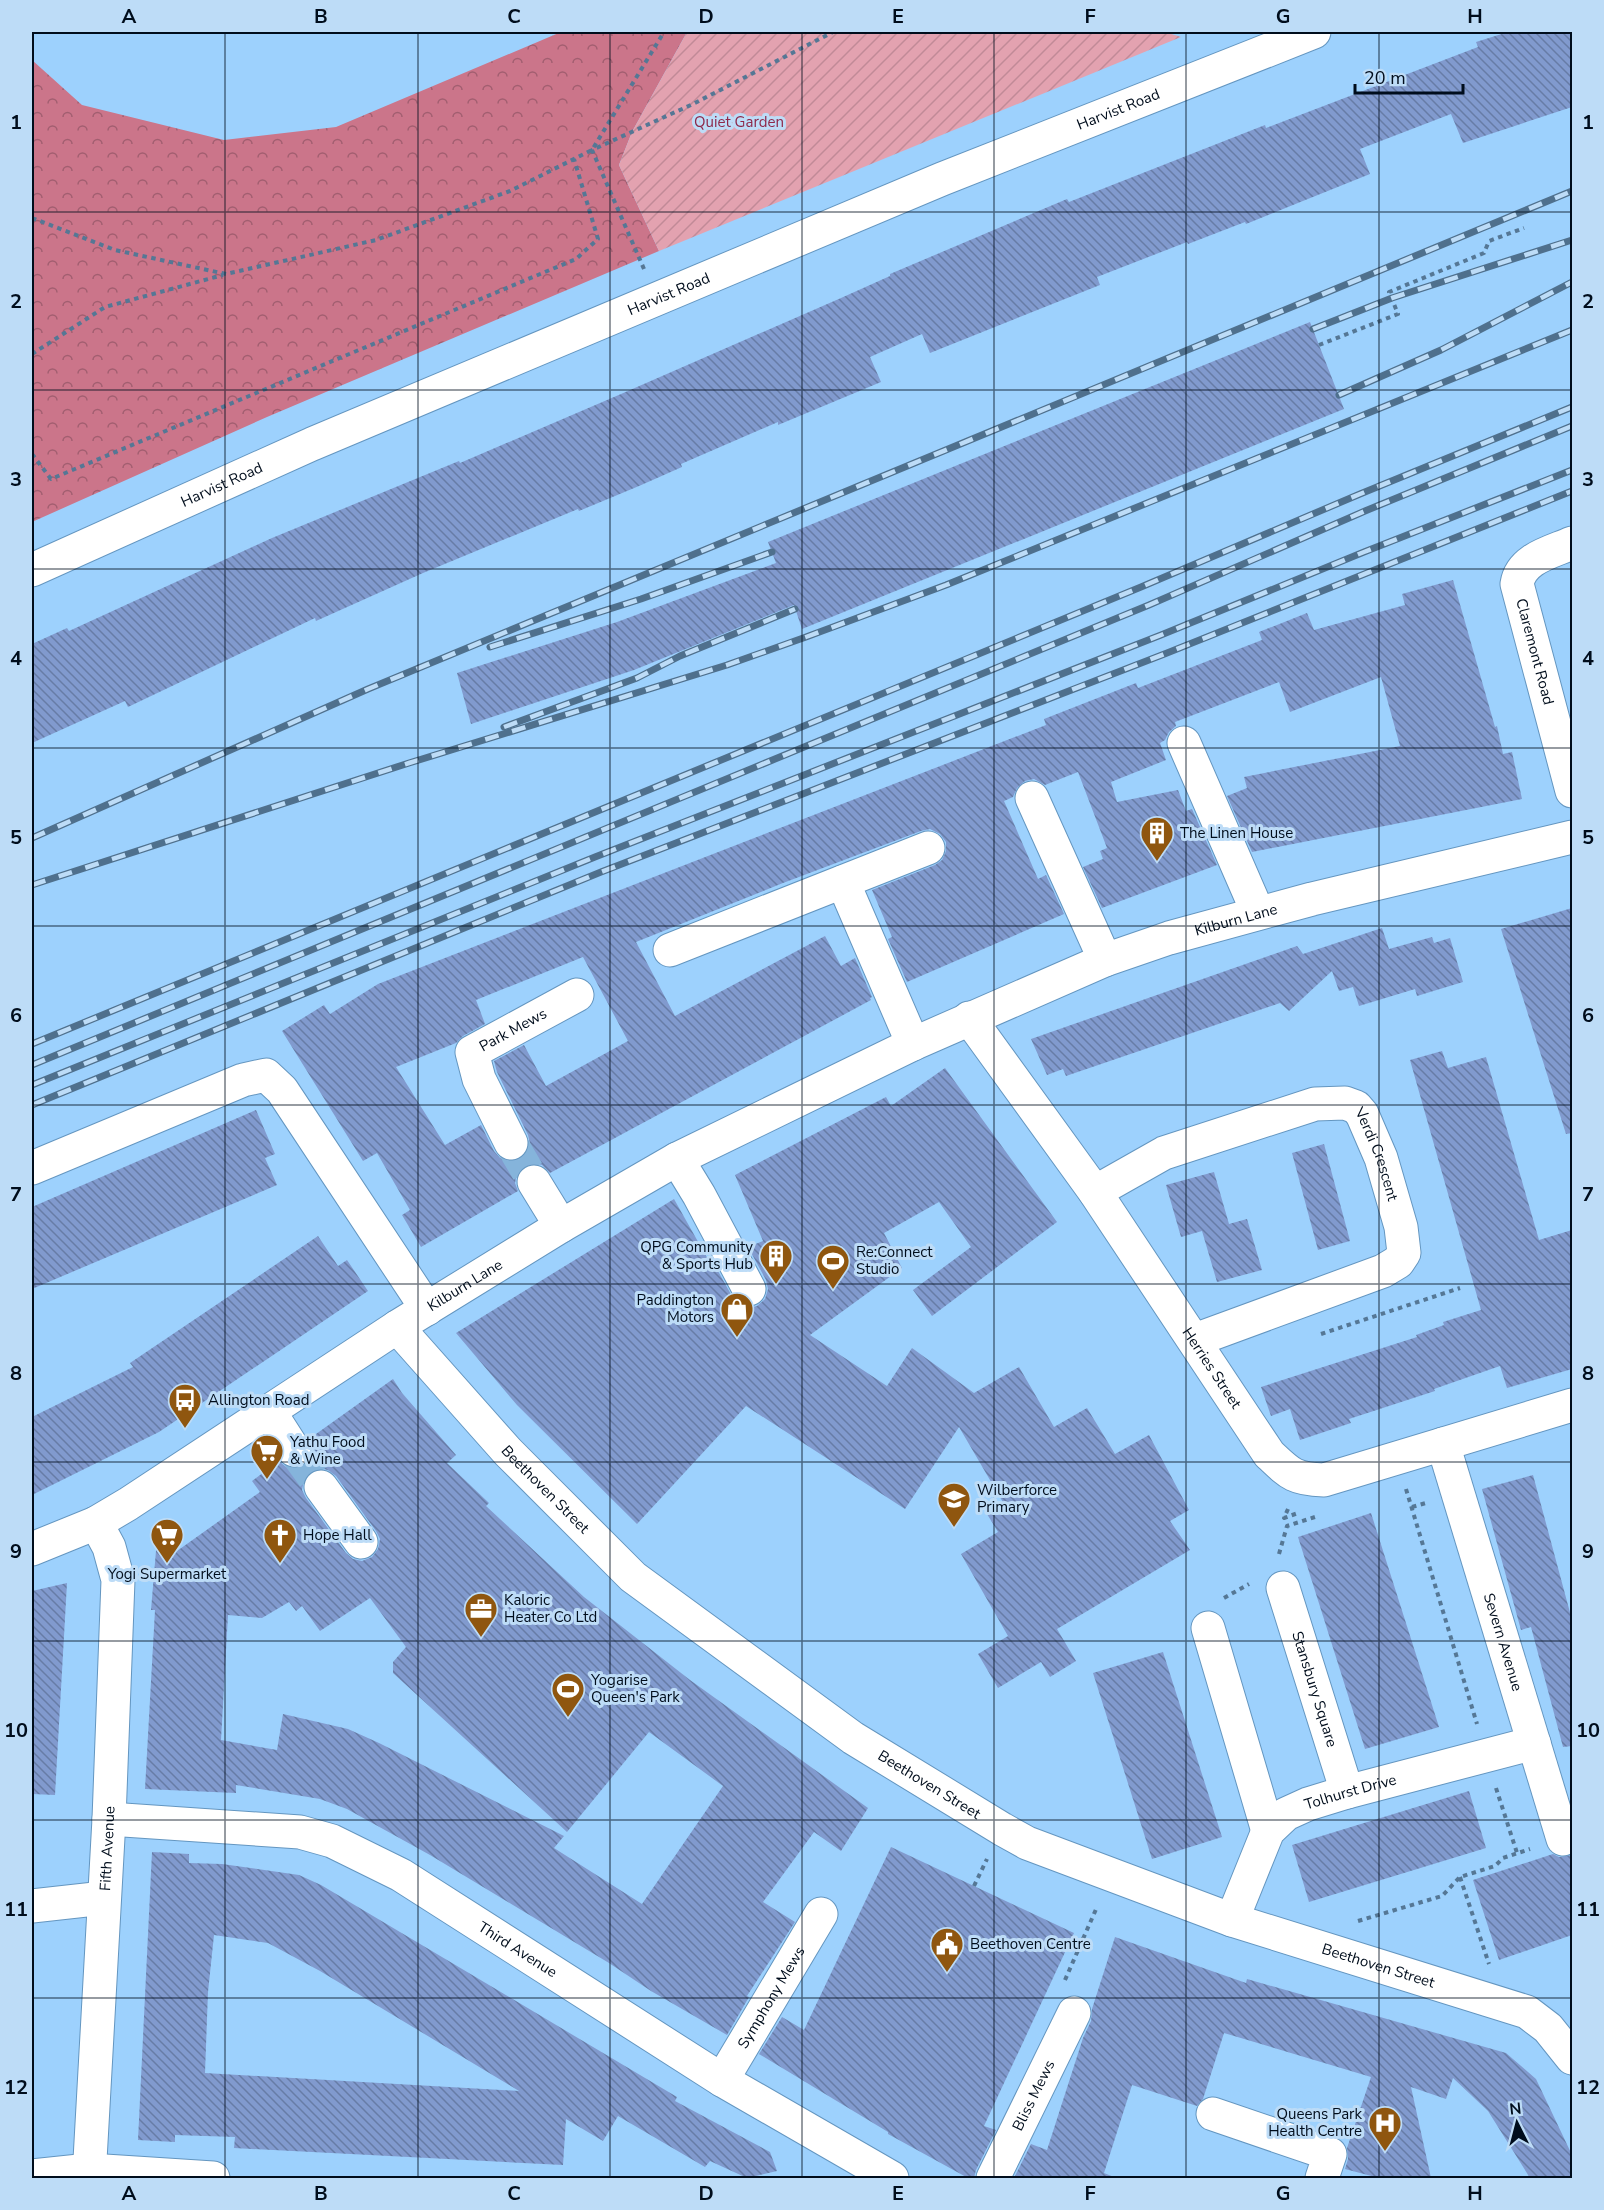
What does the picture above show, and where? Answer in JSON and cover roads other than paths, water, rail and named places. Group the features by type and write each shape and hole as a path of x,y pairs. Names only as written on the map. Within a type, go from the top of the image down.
{"street":[{"name":"Harvist Road","path":"32,570 312,444 1266,40 1314,32"},
{"name":"Claremont Road","path":"1572,543 1535,559 1523,567 1518,575 1517,584 1572,791"},
{"path":"1184,743 1257,913"},
{"path":"1032,798 1105,960"},
{"name":"Kilburn Lane","path":"32,1549 96,1523 397,1327 677,1159 969,1018 1105,960 1168,938 1257,913 1572,837"},
{"path":"670,950 928,848"},
{"path":"843,882 913,1044"},
{"name":"Park Mews","path":"511,1143 478,1079 472,1052 577,995"},
{"name":"Herries Street","path":"969,1018 1095,1192 1269,1454 1287,1471 1303,1495 1324,1480 1443,1444"},
{"path":"32,1168 243,1080 266,1075 282,1090 427,1309"},
{"name":"Verdi Crescent","path":"1095,1192 1164,1153 1315,1104 1345,1103 1356,1107 1362,1114 1381,1158 1401,1227 1404,1253 1398,1262 1383,1271 1195,1340"},
{"path":"677,1159 749,1289"},
{"path":"534,1182 561,1227"},
{"name":"Beethoven Street","path":"397,1327 508,1452 633,1576 853,1738 1027,1843 1232,1920 1527,2012 1548,2028 1572,2058"},
{"path":"1443,1444 1572,1405"},
{"path":"269,1411 294,1450"},
{"name":"Severn Avenue","path":"1443,1444 1563,1839"},
{"path":"321,1487 361,1542"},
{"name":"Fifth Avenue","path":"89,2174 109,1819 118,1580 109,1547 96,1523"},
{"name":"Stansbury Square","path":"1270,1576 1347,1792"},
{"path":"1208,1628 1268,1831"},
{"name":"Tolhurst Drive","path":"1232,1920 1268,1831 1286,1814 1308,1804 1347,1792 1534,1743"},
{"name":"Third Avenue","path":"109,1819 300,1833 332,1840 401,1875 722,2080 892,2178"},
{"path":"32,1906 104,1898"},
{"name":"Symphony Mews","path":"722,2080 820,1914"},
{"name":"Bliss Mews","path":"993,2178 1074,2013"},
{"path":"1213,2114 1330,2154 1322,2178"},
{"path":"32,2176 89,2174 213,2178"}],"tunnel":[{"path":"511,1143 534,1182"},
{"path":"294,1450 321,1487"}],"railway":[{"path":"32,838 368,689 1572,191"},
{"path":"1313,329 1392,298 1572,240"},
{"path":"1339,395 1441,350 1572,282"},
{"path":"32,885 409,763 727,665 806,637 946,585 1572,330"},
{"path":"32,1044 1572,407"},
{"path":"32,1065 1149,605 1365,511 1572,426"},
{"path":"32,1085 595,857 1161,635 1572,470"},
{"path":"32,1105 601,872 1167,653 1572,491"},
{"path":"490,647 641,599 772,552"},
{"path":"504,727 637,678 680,656 795,609"}],"place":[{"name":"The Linen House","path":"1157,862"},
{"name":"QPG Community & Sports Hub","path":"776,1285"},
{"name":"Re:Connect Studio","path":"833,1290"},
{"name":"Paddington Motors","path":"737,1338"},
{"name":"Allington Road","path":"185,1429"},
{"name":"Yathu Food & Wine","path":"267,1480"},
{"name":"Wilberforce Primary","path":"954,1528"},
{"name":"Yogi Supermarket","path":"167,1564"},
{"name":"Hope Hall","path":"280,1564"},
{"name":"Kaloric Heater Co Ltd","path":"481,1638"},
{"name":"Yogarise Queen's Park","path":"568,1718"},
{"name":"Beethoven Centre","path":"947,1973"},
{"name":"Queens Park Health Centre","path":"1385,2152"}],"park label":[{"name":"Quiet Garden","path":"739,122"}]}
